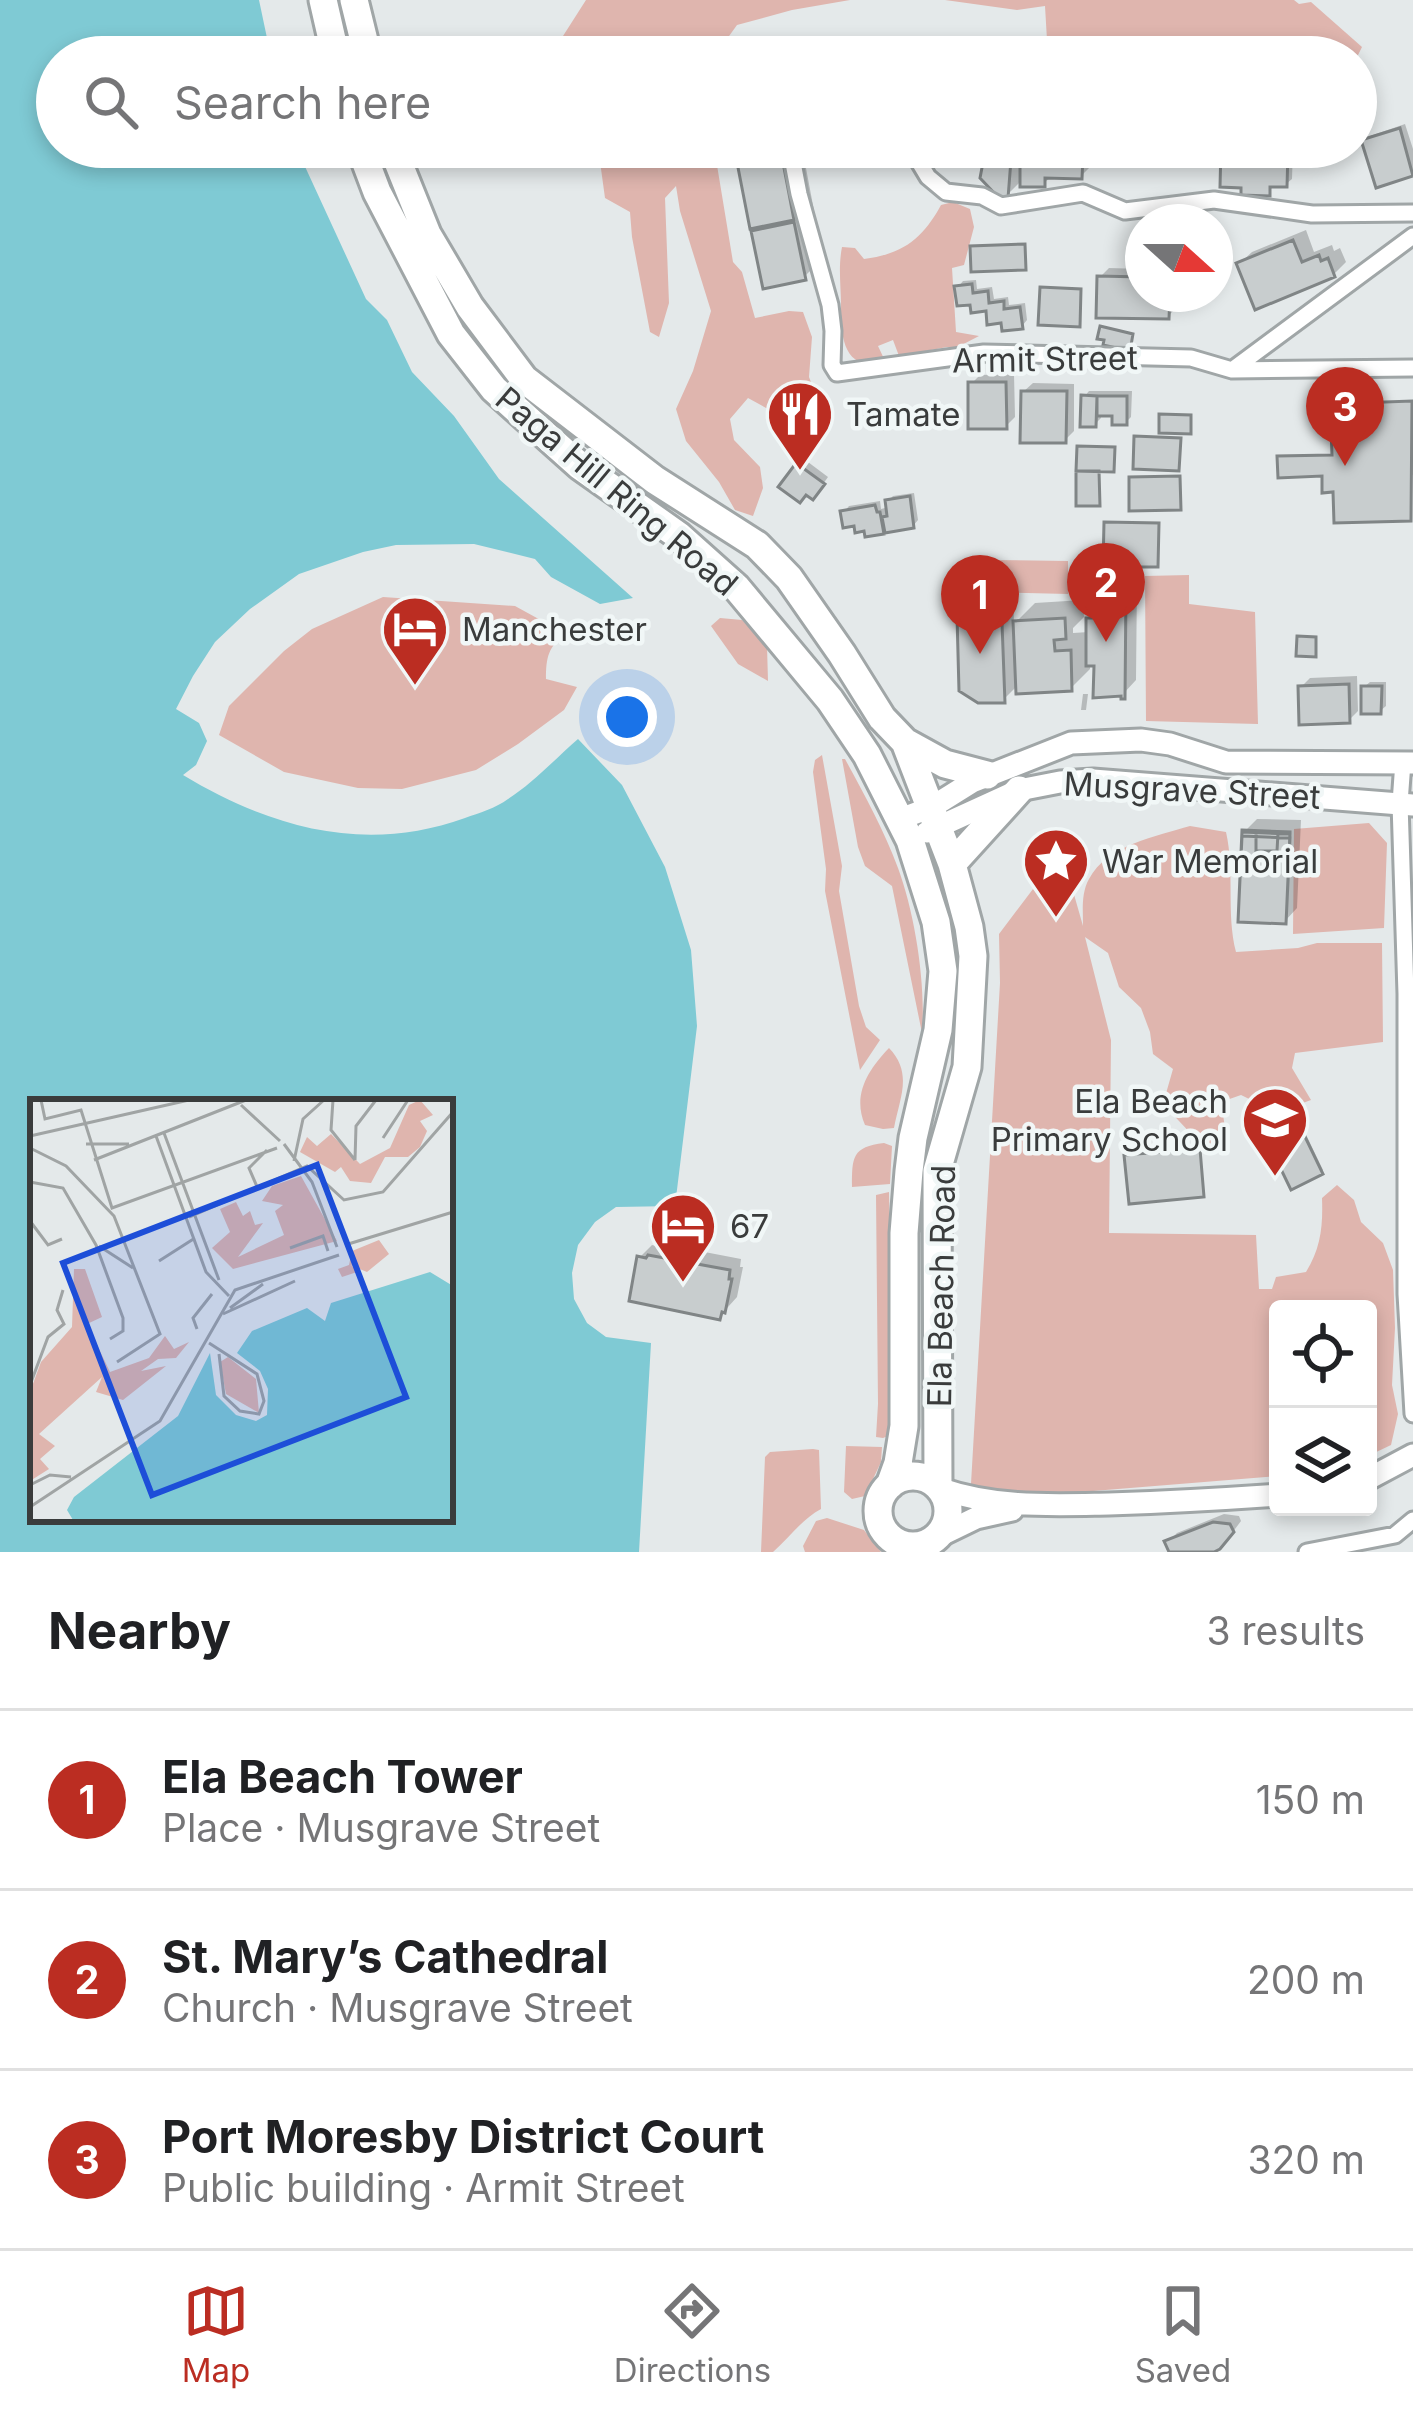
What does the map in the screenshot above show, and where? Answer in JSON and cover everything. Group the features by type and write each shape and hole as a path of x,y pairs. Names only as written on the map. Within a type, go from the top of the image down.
{"highway":[{"path":"323,0 331,36"},
{"path":"354,0 363,36"},
{"name":"Paga Hill Ring Road","path":"368,168 451,334 494,389 580,466 723,573 830,700 867,754 905,829"},
{"name":"Paga Hill Ring Road","path":"400,168 427,234 470,307 524,379 655,480 757,544 789,578 899,736 935,816"},
{"path":"723,573 757,544"},
{"path":"899,736 945,764 988,776"},
{"path":"952,864 1019,790"},
{"name":"Ela Beach Road","path":"935,816 969,928 973,975 967,1067 938,1171 940,1488"},
{"name":"Ela Beach Road","path":"890,1485 904,1426 904,1233 909,1171 938,1030 943,971 936,922 905,829"},
{"path":"909,1476 940,1488 949,1508 937,1542 892,1545 878,1511 890,1485 909,1476"}],"street":[{"name":"Armit Street","path":"794,168 830,305 832,365 837,373 984,353 1191,358 1232,370 1413,368"},
{"path":"923,168 946,192 982,196 1000,206 1083,193 1125,211 1214,200 1312,214 1413,213"},
{"path":"1232,370 1413,236"},
{"name":"Musgrave Street","path":"935,816 972,782 1071,743 1142,740 1226,762 1408,762"},
{"path":"1190,786 1195,754"},
{"path":"1408,762 1406,1294 1413,1414"},
{"name":"Musgrave Street","path":"905,829 1019,790 1093,779 1407,804"},
{"path":"1377,1474 1413,1455"},
{"path":"940,1488 970,1498 1030,1505 1269,1496"},
{"path":"937,1542 976,1518 1030,1505"},
{"path":"1307,1552 1395,1534 1413,1520"}],"shaded area":[{"path":"586,0 850,0 737,25 729,36 563,36"},
{"path":"945,0 1294,0 1311,2 1350,36 1047,36 1045,6 1017,10"},
{"path":"601,168 717,168 733,262 742,272 755,318 803,312 812,337 809,377 816,395 786,419 748,398 730,419 734,440 760,467 763,488 753,516 735,510 686,441 676,409 711,311 676,186 665,198 669,303 659,337 650,332 630,212 605,198"},
{"path":"953,202 970,209 974,227 964,265 952,268 956,332 979,336 954,349 899,356 893,340 878,346 886,363 861,362 847,350 842,330 842,247 855,248 864,259 889,253 910,243 941,205"},
{"path":"989,560 1068,561 1068,594 989,592"},
{"path":"1189,575 1189,604 1255,612 1258,724 1146,721 1145,576"},
{"path":"383,597 515,606 566,634 549,653 546,679 577,687 564,710 476,770 402,789 358,788 284,772 219,735 229,706 284,651 312,629"},
{"path":"720,618 742,620 767,646 768,681 738,664 711,626"},
{"path":"822,755 859,1006 866,1027 880,1040 860,1070 825,891 813,772 815,760"},
{"path":"842,759 880,826 904,886 921,971 922,1033 892,886 865,866"},
{"path":"1369,823 1387,843 1384,928 1293,934 1294,829"},
{"path":"1190,826 1226,832 1236,952 1317,943 1382,943 1383,1042 1295,1053 1292,1068 1311,1100 1275,1108 1241,1095 1221,1102 1226,1134 1215,1145 1195,1138 1163,1104 1173,1069 1153,1054 1141,1008 1119,987 1108,953 1085,937 1111,1040 1109,1233 1256,1235 1259,1289 1272,1289 1276,1277 1306,1272 1320,1236 1322,1198 1337,1185 1354,1200 1361,1222 1383,1243 1393,1270 1392,1385 1398,1414 1391,1445 1377,1452 1377,1300 1269,1300 1269,1477 970,1501 999,934 1033,889 1067,870 1083,926 1089,879 1108,858"},
{"path":"889,1048 901,1067 903,1086 894,1128 883,1129 865,1125 860,1103 869,1074"},
{"path":"884,1143 892,1146 890,1184 852,1187 856,1155"},
{"path":"889,1192 893,1407 888,1436 883,1438 876,1437 876,1195"},
{"path":"846,1446 882,1447 881,1462 865,1496 852,1499 844,1492"},
{"path":"819,1450 821,1509 773,1552 761,1552 765,1457 770,1452"},
{"path":"827,1518 864,1530 881,1552 805,1552 803,1546 816,1521"}],"water":[{"path":"0,0 259,0 267,36 36,36 36,168 306,168 366,299 387,320 412,372 454,416 499,479 633,598 600,604 551,577 535,559 474,544 396,545 363,552 299,574 250,609 215,642 176,709 199,723 207,741 196,765 183,775 250,809 320,830 391,834 465,818 493,808 526,786 578,739 622,785 665,867 691,950 697,1026 675,1206 616,1207 595,1222 578,1245 572,1273 574,1299 587,1323 606,1337 651,1343 639,1552 0,1552"}],"building":[{"path":"1400,128 1413,176 1376,188 1370,168 1377,168 1377,135"},
{"path":"738,168 784,168 794,220 750,229"},
{"path":"982,168 1010,168 1008,198 998,197 980,178"},
{"path":"1020,168 1082,168 1082,179 1045,178 1045,187 1020,187"},
{"path":"1220,168 1288,168 1287,187 1270,187 1270,196 1241,195 1241,188 1220,187"},
{"path":"794,222 806,280 763,289 751,231"},
{"path":"1293,240 1302,262 1319,255 1321,261 1328,258 1335,277 1255,310 1236,263"},
{"path":"1025,244 1026,270 971,272 970,246"},
{"path":"1097,276 1125,277 1125,312 1169,312 1169,319 1096,318"},
{"path":"972,284 973,293 988,291 989,303 1004,301 1004,309 1020,307 1023,329 1002,331 1001,323 987,325 986,311 971,313 970,305 957,306 954,286"},
{"path":"1040,287 1081,289 1080,327 1038,325"},
{"path":"1100,326 1133,334 1130,351 1103,345 1104,340 1097,339"},
{"path":"968,382 1006,382 1007,429 968,429"},
{"path":"1021,391 1067,391 1066,443 1020,443"},
{"path":"1081,395 1097,396 1096,427 1080,427"},
{"path":"1097,396 1127,396 1127,425 1112,425 1112,416 1097,416"},
{"path":"1412,401 1411,521 1334,523 1333,492 1322,493 1322,476 1278,478 1277,456 1332,455 1330,404"},
{"path":"1159,414 1191,415 1191,434 1159,433"},
{"path":"804,417 823,433 810,448 792,432"},
{"path":"1134,436 1181,438 1179,471 1133,469"},
{"path":"1077,446 1115,447 1114,472 1076,471"},
{"name":"Tamate","path":"796,463 825,484 813,500 806,495 800,503 778,487"},
{"path":"1076,471 1099,471 1100,506 1076,506"},
{"path":"1180,476 1181,510 1129,511 1129,477"},
{"path":"910,496 914,528 885,533 885,500"},
{"path":"875,505 884,534 865,537 864,531 855,533 854,526 843,528 840,511"},
{"path":"1104,522 1159,523 1158,567 1103,567"},
{"path":"1094,590 1126,590 1125,699 1093,698 1094,666 1086,666 1086,618 1094,618"},
{"path":"1001,596 1005,703 978,703 959,691 957,616 973,597"},
{"path":"1065,618 1066,639 1054,640 1055,651 1071,650 1072,691 1016,694 1013,621"},
{"path":"1297,636 1316,637 1316,657 1296,656"},
{"path":"1349,684 1350,723 1299,725 1298,686"},
{"path":"1361,686 1382,686 1381,714 1361,714"},
{"path":"1242,830 1290,832 1286,924 1238,922"},
{"path":"1242,832 1290,834 1286,924 1238,922"},
{"path":"1242,832 1290,834 1286,924 1238,922"},
{"path":"1256,833 1278,833 1277,851 1256,851"},
{"path":"1242,836 1290,838 1286,924 1238,922"},
{"path":"1296,1118 1323,1174 1291,1190 1264,1134"},
{"path":"1200,1149 1204,1197 1129,1204 1124,1155"},
{"path":"637,1256 730,1270 732,1279 720,1320 629,1301"},
{"path":"1213,1522 1230,1524 1234,1532 1220,1549 1169,1552 1164,1541"}],"place":[{"name":"Port Moresby District Court","path":"1345,466"},
{"name":"Tamate","path":"800,473"},
{"name":"St. Mary’s Cathedral","path":"1106,642"},
{"name":"Ela Beach Tower","path":"980,654"},
{"name":"Manchester","path":"415,688"},
{"name":"War Memorial","path":"1056,920"},
{"name":"Ela Beach Primary School","path":"1275,1179"},
{"name":"67","path":"683,1285"}]}
